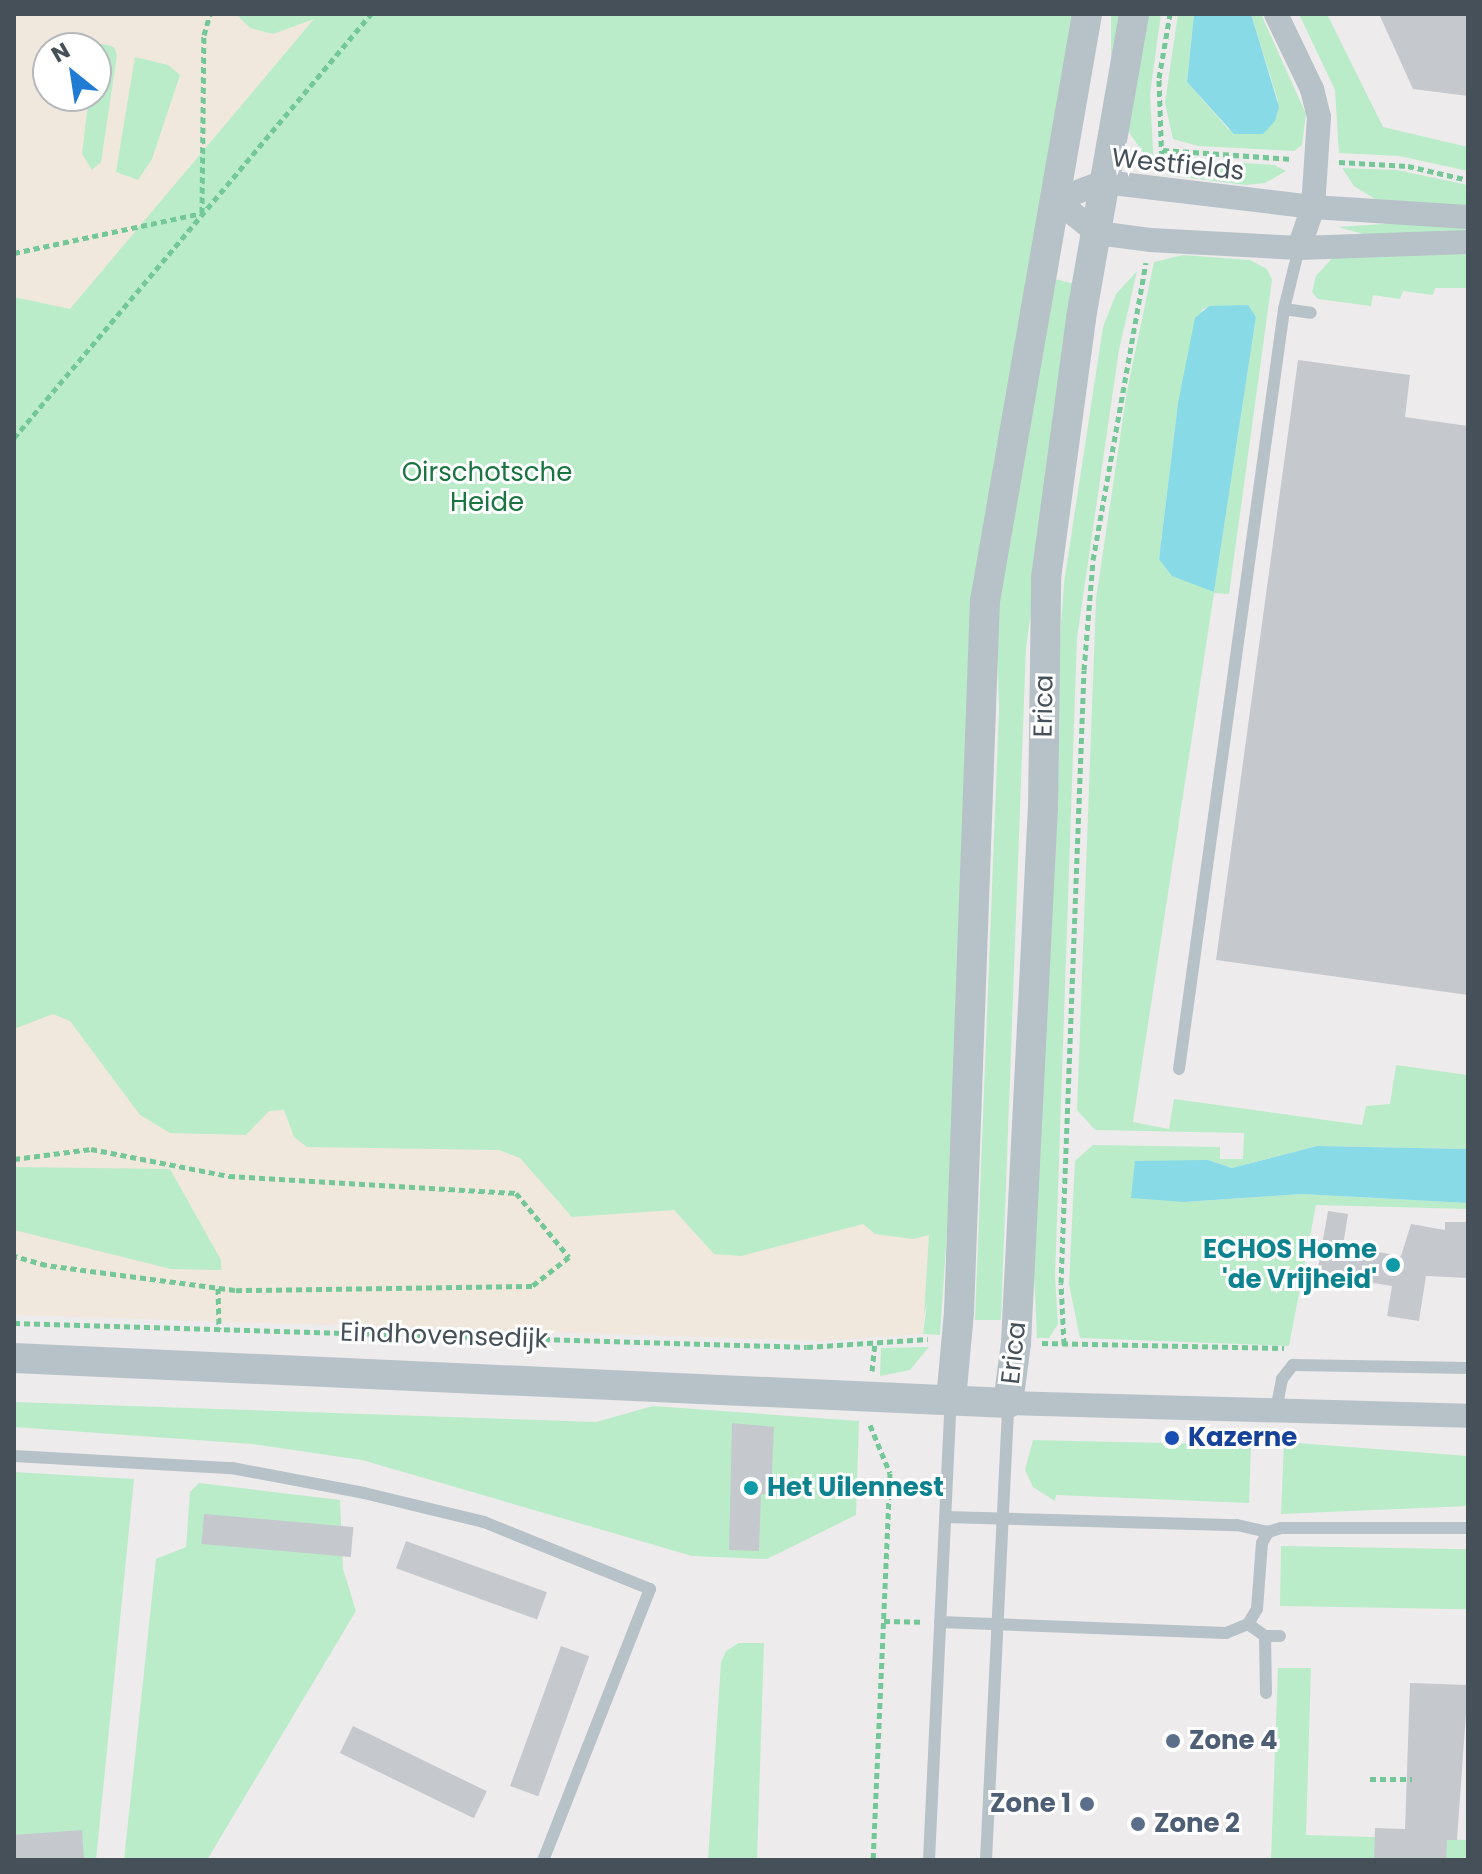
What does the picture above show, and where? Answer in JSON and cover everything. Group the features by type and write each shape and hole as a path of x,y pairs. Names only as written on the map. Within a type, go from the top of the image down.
{"street":[{"path":"951,1400 956,1341 985,601 1087,14"},
{"name":"Erica","path":"1008,1403 1016,1343 1043,807 1046,578 1104,182 1134,14"},
{"path":"1276,14 1312,89 1319,117 1313,207 1299,248"},
{"name":"Westfields","path":"1056,200 1104,182 1313,207 1468,217"},
{"path":"1056,200 1097,233 1150,240 1299,248 1468,242"},
{"name":"Eindhovensedijk","path":"14,1358 1008,1403 1468,1416"}],"lane":[{"path":"1179,1069 1284,309 1299,248"},
{"path":"1284,309 1311,313"},
{"path":"1276,1410 1282,1379 1293,1365 1468,1368"},
{"path":"929,1860 951,1400"},
{"path":"986,1860 1008,1403"},
{"path":"14,1456 232,1468 364,1493 484,1522 650,1589 543,1860"},
{"path":"945,1517 1237,1525 1268,1532 1281,1528 1468,1528"},
{"path":"940,1622 999,1627 1226,1633 1248,1624 1257,1609 1262,1543 1268,1532"},
{"path":"1248,1624 1265,1636 1280,1636"},
{"path":"1265,1636 1266,1693"}],"path":[{"path":"202,213 204,35 210,14"},
{"path":"14,438 371,14"},
{"path":"1158,190 1163,150 1159,78 1170,14"},
{"path":"14,253 202,213"},
{"name":"Erica","path":"1064,1344 1061,1283 1091,576 1150,240"},
{"path":"14,1159 91,1149 229,1176 516,1193 569,1257 532,1286 218,1288 46,1265 14,1256"},
{"path":"218,1288 219,1329"},
{"name":"Eindhovensedijk","path":"14,1323 807,1347 956,1341"},
{"path":"1016,1343 1262,1347"},
{"path":"873,1860 890,1473 870,1424 875,1344"},
{"path":"884,1621 940,1622"},
{"path":"1370,1779 1412,1779"}],"green space":[{"name":"Oirschotsche Heide","path":"14,14 1081,14 999,461 940,1335 923,1334 927,1304 921,1325 14,1291"},
{"path":"1111,14 1125,14 1125,122 1111,122"},
{"path":"1142,14 1161,14 1150,94 1154,168 1128,131"},
{"path":"1178,14 1194,14 1187,82 1229,130 1278,101 1251,14 1261,14 1306,114 1302,145 1294,151 1198,146 1173,139 1165,103"},
{"path":"1299,14 1327,14 1383,127 1468,147 1468,171 1399,156 1339,153 1335,90"},
{"path":"1181,159 1274,165 1286,171 1265,183 1246,185 1167,175"},
{"path":"1342,168 1397,170 1468,185 1468,206 1375,199 1354,186"},
{"path":"1441,220 1468,222 1468,235 1370,236 1338,227"},
{"path":"1468,252 1468,288 1435,288 1433,295 1403,291 1400,299 1373,295 1371,306 1318,299 1312,292 1316,276 1333,257"},
{"path":"1183,255 1250,260 1267,269 1272,280 1229,594 1214,593 1133,1122 1169,1129 1174,1099 1362,1125 1366,1106 1390,1104 1396,1065 1468,1075 1468,1149 1317,1146 1232,1168 1208,1160 1184,1202 1302,1194 1468,1203 1468,1209 1316,1205 1289,1346 1080,1338 1069,1284 1075,1161 1093,1145 1220,1147 1220,1159 1243,1159 1244,1133 1095,1130 1077,1110 1096,599 1127,391 1154,262","holes":["1209,306 1256,317 1214,592 1159,559 1178,403 1202,310"]},
{"path":"1137,271 1119,350 1077,638 1055,1276 1058,1324 1049,1338 1037,1338 1034,1274 1053,740 1064,583 1103,327 1116,294"},
{"path":"1055,279 1079,285 1026,647 1001,1320 975,1320 999,709 995,587"},
{"path":"929,1347 910,1370 880,1376 881,1348"},
{"path":"14,1402 596,1422 653,1406 859,1421 856,1515 767,1559 692,1556 362,1460 252,1444 14,1427"},
{"path":"1033,1440 1251,1445 1249,1503 1056,1495 1055,1501 1033,1487 1025,1470"},
{"path":"1284,1442 1468,1456 1468,1506 1281,1514"},
{"path":"14,1472 134,1479 96,1860 14,1860"},
{"path":"199,1483 340,1500 343,1569 356,1611 207,1860 124,1860 156,1559 186,1547 190,1492"},
{"path":"1281,1546 1468,1549 1467,1609 1280,1606"},
{"path":"739,1643 764,1643 757,1860 708,1860 721,1662 726,1651"},
{"path":"1278,1668 1311,1668 1306,1835 1468,1840 1468,1860 1271,1860"}],"sand":[{"path":"14,14 236,14 250,28 273,34 314,19 70,309 14,297","holes":["135,57 168,65 180,75 152,159 138,180 116,172"]},
{"path":"53,1014 70,1021 140,1115 170,1133 246,1135 269,1111 284,1110 294,1137 307,1147 499,1150 520,1158 572,1217 674,1210 714,1254 741,1256 863,1224 875,1234 913,1239 929,1235 923,1334 823,1341 14,1315 14,1230 171,1269 221,1270 221,1260 170,1169 14,1167 14,1029"}],"water":[{"path":"1194,14 1251,14 1279,107 1275,121 1263,134 1234,134 1187,82"},
{"path":"1248,305 1256,317 1214,592 1172,576 1159,559 1178,403 1195,318 1209,306"},
{"path":"1317,1146 1468,1149 1468,1203 1302,1194 1184,1202 1131,1198 1135,1161 1208,1160 1232,1168"}],"building":[{"path":"1379,14 1468,14 1468,96 1413,89"},
{"path":"1298,360 1410,375 1405,417 1468,426 1468,995 1216,960"},
{"name":"ECHOS Home 'de Vrijheid'","path":"1328,1211 1348,1214 1343,1246 1401,1256 1411,1224 1445,1230 1445,1222 1468,1222 1468,1278 1426,1276 1419,1321 1387,1316 1392,1286 1317,1274"},
{"name":"Het Uilennest","path":"732,1423 774,1427 771,1494 761,1494 759,1551 729,1550"},
{"path":"204,1514 353,1527 351,1557 201,1544"},
{"path":"406,1541 547,1592 537,1620 396,1568"},
{"path":"561,1646 589,1656 538,1796 510,1786"},
{"path":"1410,1683 1468,1685 1457,1840 1447,1840 1446,1860 1374,1860 1375,1828 1405,1829"},
{"path":"353,1726 487,1791 474,1818 340,1753"},
{"path":"82,1830 84,1860 14,1860 14,1835"}],"place":[{"name":"ECHOS Home 'de Vrijheid'","path":"1393,1265"},
{"name":"Kazerne","path":"1172,1438"},
{"name":"Het Uilennest","path":"751,1488"},
{"name":"Zone 4","path":"1173,1741"},
{"name":"Zone 1","path":"1087,1804"},
{"name":"Zone 2","path":"1138,1824"}]}
